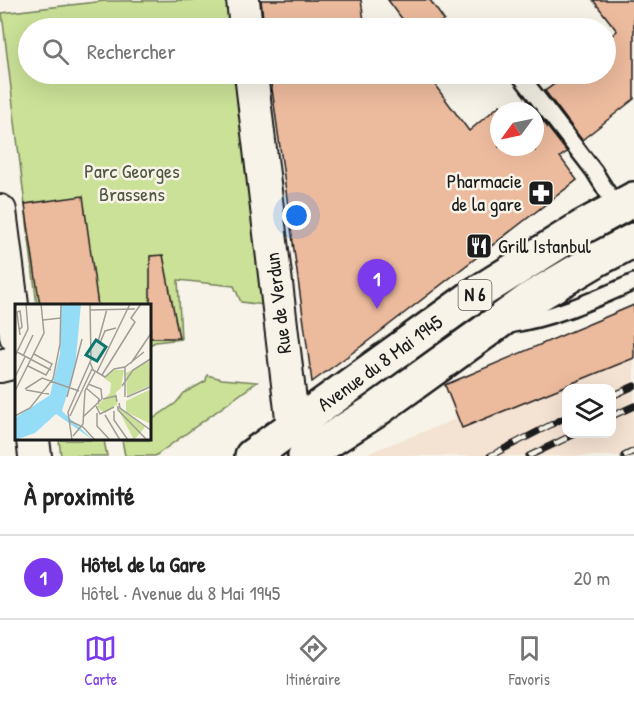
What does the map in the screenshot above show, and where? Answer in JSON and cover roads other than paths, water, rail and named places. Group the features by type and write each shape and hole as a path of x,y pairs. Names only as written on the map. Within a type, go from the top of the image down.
{"main road":[{"name":"Avenue du 8 Mai 1945","path":"252,456 478,292 626,203"},
{"name":"Avenue du 8 Mai 1945","path":"305,456 372,413 532,298 634,240"}],"street":[{"path":"243,0 245,18"},
{"name":"Rue de Verdun","path":"252,84 292,426"},
{"path":"0,211 4,266 15,330"},
{"path":"0,366 15,362"},
{"path":"33,441 35,456"}],"lane":[{"path":"527,84 594,171 626,203"},
{"name":"Avenue du 8 Mai 1945","path":"489,328 530,322 599,298 634,282"}],"railway":[{"path":"616,394 634,386"},
{"path":"616,414 634,406"},
{"path":"490,456 562,419"},
{"path":"529,456 567,438"},
{"path":"624,456 634,451"}],"place":[{"name":"Pharmacie de la gare","path":"541,193"},
{"name":"Grill Istanbul","path":"479,246"},
{"name":"Hôtel de la Gare","path":"377,309"}],"park label":[{"name":"Parc Georges Brassens","path":"132,182"}]}
